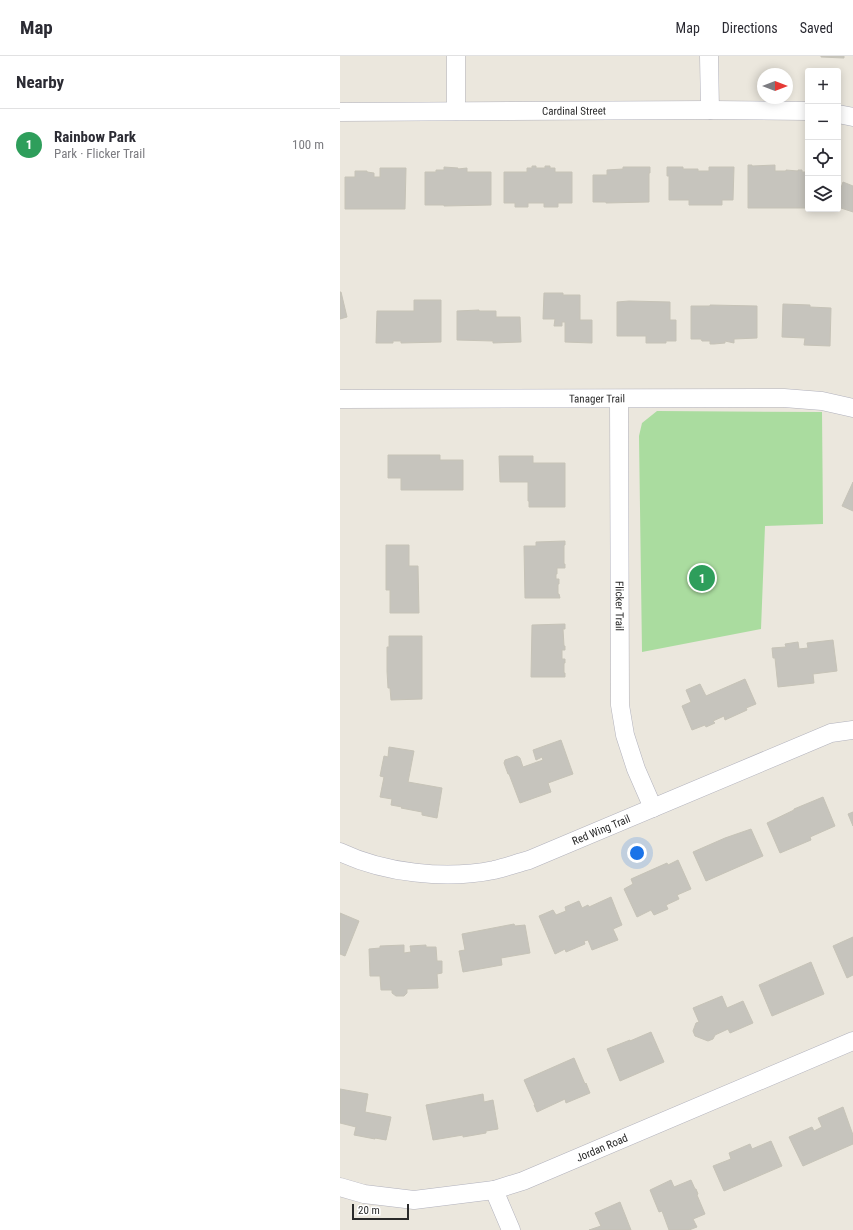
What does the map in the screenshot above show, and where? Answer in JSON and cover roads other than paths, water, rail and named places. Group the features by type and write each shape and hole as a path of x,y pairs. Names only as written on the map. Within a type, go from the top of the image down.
{"street":[{"path":"456,56 456,111"},
{"path":"709,56 710,110"},
{"name":"Cardinal Street","path":"340,112 805,111"},
{"path":"841,115 853,117"},
{"name":"Tanager Trail","path":"340,399 784,398 822,401 853,408"},
{"name":"Flicker Trail","path":"619,399 620,705 625,735 636,769 653,808"},
{"name":"Red Wing Trail","path":"340,852 379,866 418,873 458,874 493,870 530,860 831,733 853,730"},
{"name":"Jordan Road","path":"340,1187 364,1194 414,1200 494,1190 523,1181 853,1041"},
{"path":"494,1190 511,1230"}],"place":[{"name":"Rainbow Park","path":"702,578"}]}
